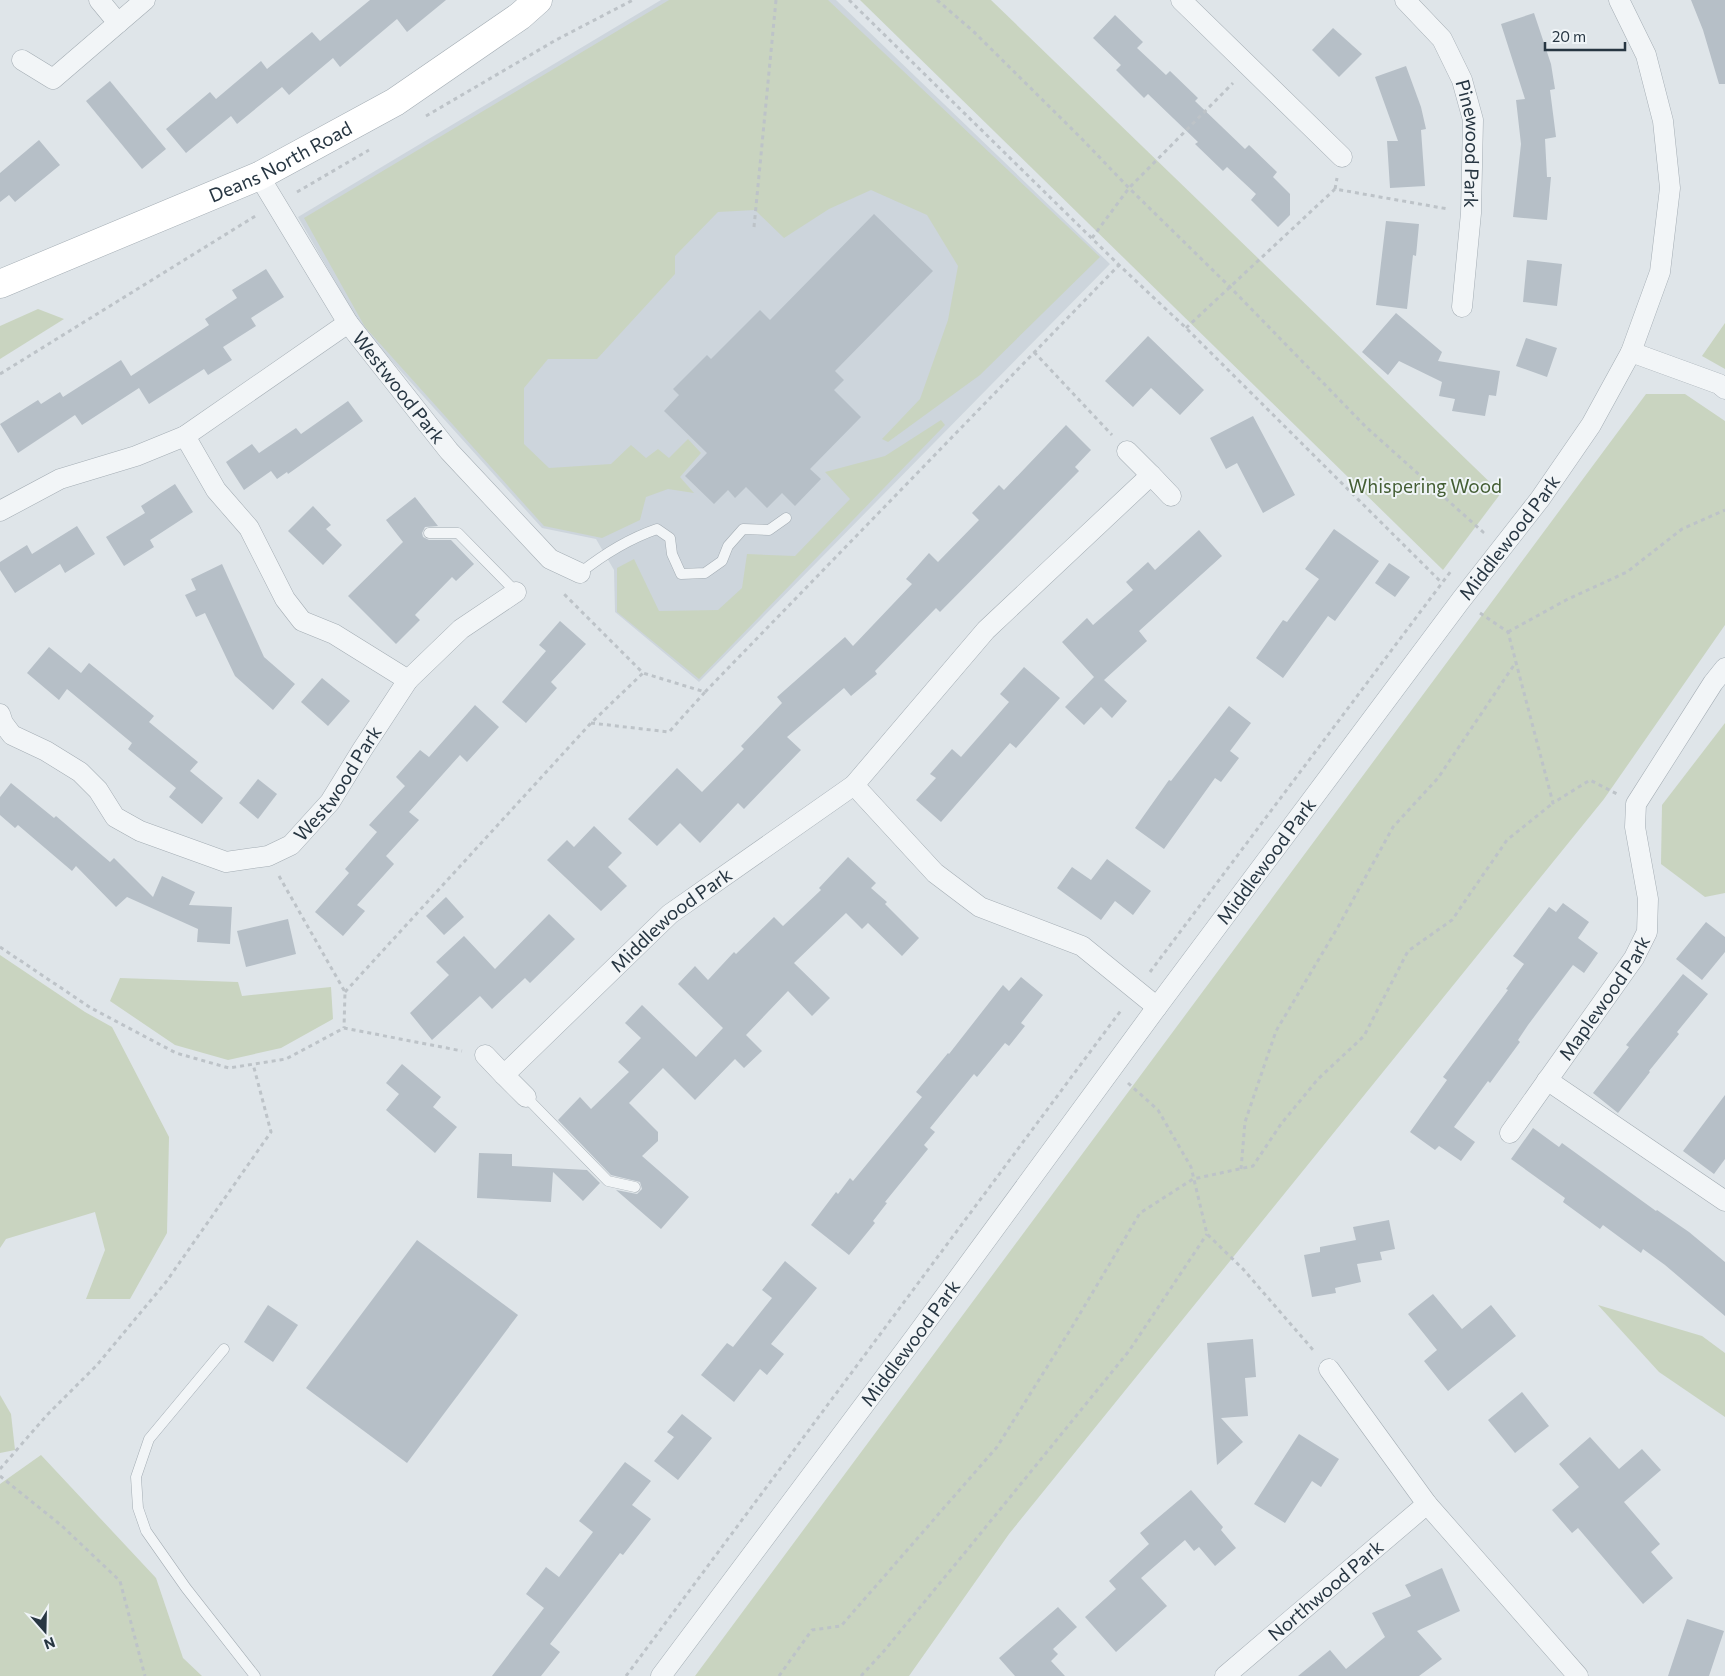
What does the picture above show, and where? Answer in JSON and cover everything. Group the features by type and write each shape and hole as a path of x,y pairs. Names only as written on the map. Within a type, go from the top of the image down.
{"street":[{"path":"99,0 118,23"},
{"path":"22,60 53,78 146,0"},
{"name":"Deans North Road","path":"0,284 259,176 395,102 520,16 538,0"},
{"path":"1181,0 1342,156"},
{"name":"Pinewood Park","path":"1405,0 1442,38 1462,80 1473,120 1471,213 1462,307"},
{"name":"Middlewood Park","path":"661,1676 909,1345 1156,1007 1461,600 1540,499 1592,425 1631,352 1660,272 1670,188 1663,122 1646,55 1619,0"},
{"name":"Westwood Park","path":"259,176 348,323 449,451 550,559 580,573"},
{"name":"Westwood Park","path":"0,511 60,479 136,456 186,436 348,323"},
{"path":"1631,352 1719,384 1725,389"},
{"path":"186,436 216,490 249,528 285,599 302,620 334,634 408,680"},
{"path":"1127,451 1171,496"},
{"name":"Middlewood Park","path":"504,1075 670,914 854,785 986,630 1151,475"},
{"name":"Westwood Park","path":"0,714 2,723 12,735 46,751 80,772 98,790 115,817 140,831 226,862 268,856 291,845 330,802 408,680 461,629 516,592"},
{"path":"1636,804 1713,683 1725,668"},
{"path":"854,785 935,872 973,901 980,906 1082,946 1156,1007"},
{"name":"Maplewood Park","path":"1510,1133 1634,958 1647,932 1648,899 1635,826 1636,804"},
{"path":"484,1055 526,1097"},
{"name":"Maplewood Park","path":"1547,1080 1725,1201"},
{"path":"1329,1369 1427,1504 1578,1676"},
{"name":"Northwood Park","path":"1225,1676 1427,1504"}],"lane":[{"path":"580,573 605,554 639,535 657,529 670,538 672,554 681,574 704,573 722,561 728,546 743,529 769,530 786,518"},
{"path":"429,533 458,533 516,592"},
{"path":"526,1097 608,1181 635,1187"},
{"path":"224,1349 149,1439 136,1477 138,1508 146,1531 186,1588 255,1676"}],"path":[{"path":"421,120 556,40 633,0"},
{"path":"754,227 776,0"},
{"path":"849,0 1119,265 1186,328 1441,582 1461,600 1508,632 1553,803"},
{"path":"937,0 973,31 1082,138 1128,188 1230,287 1366,427 1483,532 1477,539"},
{"path":"1092,238 1128,188 1249,66"},
{"path":"0,374 370,149"},
{"path":"1186,328 1335,189 1471,213"},
{"path":"591,722 669,732 705,692 1119,265"},
{"path":"1034,352 1127,451"},
{"path":"1508,632 1566,600 1627,572 1682,529 1725,510"},
{"path":"626,1676 1453,568"},
{"path":"556,587 643,673 705,692"},
{"path":"1241,1169 1245,1122 1276,1031 1338,928 1393,826 1438,778 1516,662"},
{"path":"344,992 591,722 643,673"},
{"path":"779,1676 812,1630 841,1626 997,1447 1140,1213 1193,1180 1253,1166 1280,1124 1318,1078 1364,1036 1408,951 1452,920 1507,840 1553,803 1590,780 1636,804"},
{"path":"268,856 344,992 344,1028"},
{"path":"0,947 91,1008 176,1052 229,1068 286,1059 344,1028 484,1055"},
{"path":"1096,1045 1132,1070 1125,1081 1158,1110 1190,1167 1207,1234 1242,1269 1329,1369"},
{"path":"0,1469 47,1415 98,1365 160,1289 271,1132 253,1064"},
{"path":"861,1676 1128,1351 1207,1234"},
{"path":"0,1476 62,1526 120,1581 145,1676"}],"shaded area":[{"path":"661,0 836,0 1110,264 699,682 615,612 614,570 596,539 542,528 362,328 298,217"}],"green space":[{"path":"669,0 828,0 1100,257 980,375 888,442 882,439 920,399 948,320 958,266 927,215 871,190 829,209 784,238 755,210 718,212 675,256 675,274 597,359 548,359 524,388 524,444 549,468 611,464 631,445 646,458 658,449 669,458 688,439 701,453 680,477 694,493 668,489 646,497 640,520 602,538 544,526 365,327 304,218"},
{"name":"Whispering Wood","path":"860,0 991,0 1501,493 1443,570"},
{"path":"38,309 64,319 0,359 0,326"},
{"path":"1725,323 1725,369 1702,356"},
{"path":"1646,394 1685,394 1725,421 1725,625 1604,799 1009,1534 909,1676 695,1676"},
{"path":"941,420 945,425 699,679 617,612 617,568 634,559 659,611 718,610 742,588 747,554 795,556 850,499 825,472 885,456"},
{"path":"1725,723 1725,893 1705,897 1661,864 1662,805"},
{"path":"0,955 85,1012 112,1027 169,1137 167,1233 130,1299 86,1299 105,1250 95,1212 6,1239 0,1248"},
{"path":"120,978 238,982 242,996 331,987 333,1019 281,1048 228,1060 175,1045 110,1001"},
{"path":"1598,1305 1702,1336 1725,1353 1725,1417 1659,1372"},
{"path":"0,1395 11,1414 15,1450 0,1453"},
{"path":"41,1455 156,1578 183,1658 202,1676 0,1676 0,1484"}],"building":[{"path":"370,0 446,0 407,32 397,19 340,67 333,58 289,95 282,87 237,124 231,116 186,153 166,129 210,92 216,99 261,61 267,69 312,32 320,41"},
{"path":"1691,0 1725,0 1725,84 1719,84 1703,30"},
{"path":"1534,13 1551,64 1555,89 1550,90 1556,137 1545,139 1547,177 1551,177 1547,220 1513,217 1521,144 1516,100 1525,99 1501,24"},
{"path":"1115,15 1143,42 1137,48 1166,75 1170,71 1198,98 1195,101 1245,149 1249,145 1277,172 1273,177 1290,194 1290,215 1278,227 1251,200 1256,194 1227,167 1223,171 1195,144 1198,142 1148,94 1144,98 1116,70 1121,65 1093,38"},
{"path":"1333,28 1362,54 1339,77 1312,50"},
{"path":"1406,66 1421,107 1426,129 1421,130 1425,186 1390,188 1387,141 1398,141 1375,77"},
{"path":"110,81 166,149 142,169 86,101"},
{"path":"39,140 60,165 15,202 9,195 0,202 0,173"},
{"path":"874,214 933,271 835,371 844,380 834,390 861,417 810,469 821,479 795,506 782,493 767,508 746,487 735,498 728,490 714,504 685,476 707,453 664,411 679,395 673,389 707,355 711,359 760,310 770,320"},
{"path":"1386,221 1419,224 1416,256 1413,255 1407,309 1376,305"},
{"path":"1527,260 1562,264 1557,306 1523,302"},
{"path":"266,269 284,297 251,318 256,326 223,347 232,360 208,375 204,369 149,404 139,388 82,425 75,415 18,453 0,424 38,400 41,404 60,392 63,397 121,360 131,376 209,325 205,319 237,298 232,290"},
{"path":"1396,313 1442,352 1438,361 1500,371 1496,396 1489,395 1485,416 1452,411 1455,399 1439,396 1442,382 1399,361 1388,375 1362,352"},
{"path":"1148,336 1204,390 1180,415 1151,388 1133,407 1105,381"},
{"path":"1526,338 1557,348 1547,377 1516,366"},
{"path":"348,401 363,421 288,474 287,472 277,479 271,471 244,490 226,462 252,444 259,453 296,428 301,434"},
{"path":"1253,416 1295,495 1263,513 1237,463 1226,469 1210,438"},
{"path":"1066,425 1091,450 1075,467 1079,471 940,612 936,608 875,671 877,674 851,696 844,688 787,737 801,750 744,809 738,803 700,843 680,823 657,846 628,819 677,768 702,792 744,749 741,746 782,703 777,697 845,637 853,646 912,584 906,579 929,553 938,562 979,520 972,513 999,485 1004,490"},
{"path":"175,484 193,512 150,540 154,547 124,566 106,537 145,513 141,506"},
{"path":"415,497 438,526 425,527 422,533 423,537 429,540 451,540 474,564 456,581 452,577 415,615 420,620 396,644 348,596 403,542 386,520"},
{"path":"313,506 331,525 326,529 342,545 323,565 288,531"},
{"path":"77,526 95,554 65,573 60,564 15,593 0,570 0,562 27,545 32,554"},
{"path":"1334,529 1379,561 1335,621 1328,616 1283,678 1256,658 1283,620 1287,622 1319,579 1305,569"},
{"path":"1199,530 1222,556 1139,631 1147,641 1104,680 1127,701 1112,718 1101,707 1084,725 1065,707 1094,677 1062,642 1087,618 1093,625 1133,590 1126,582 1148,562 1155,570"},
{"path":"1389,563 1410,577 1395,597 1375,583"},
{"path":"222,564 264,657 295,684 273,710 235,676 205,613 196,617 185,595 196,590 191,579"},
{"path":"560,621 586,644 551,682 557,688 526,723 502,702 546,651 539,645"},
{"path":"49,647 81,673 89,663 154,716 149,722 198,762 190,771 223,798 202,824 169,797 176,788 128,749 132,743 67,689 59,700 27,673"},
{"path":"1024,667 1060,698 1016,748 1010,743 941,822 916,800 936,778 930,774 952,749 961,757 1009,702 1000,694"},
{"path":"322,678 350,701 328,726 301,702"},
{"path":"475,705 499,727 467,762 460,755 409,812 419,820 386,856 394,864 357,905 365,911 343,936 315,912 349,873 345,869 377,832 369,825 405,786 396,777 420,750 429,757"},
{"path":"1229,706 1251,723 1230,751 1239,758 1221,782 1215,778 1164,849 1135,828 1169,780 1171,781"},
{"path":"258,779 277,794 258,819 239,803"},
{"path":"11,783 54,818 56,816 110,862 114,858 153,897 162,876 195,892 189,905 232,907 230,944 197,942 198,929 127,897 116,907 76,866 72,871 18,825 15,828 0,815 0,797"},
{"path":"594,826 622,853 608,867 627,886 601,911 547,860 567,840 574,847"},
{"path":"848,857 876,883 871,888 887,902 885,904 919,938 902,956 868,923 862,929 846,913 794,963 830,998 812,1016 788,991 746,1035 762,1051 744,1068 735,1059 695,1100 663,1068 629,1103 658,1132 658,1141 642,1156 689,1197 661,1229 616,1190 637,1194 642,1189 640,1182 611,1175 558,1120 580,1097 591,1109 629,1072 618,1062 641,1038 625,1023 642,1005 696,1057 723,1028 678,984 695,966 708,980 734,952 736,954 774,917 783,926 821,890 819,888"},
{"path":"1107,859 1151,891 1133,915 1115,901 1101,920 1057,888 1072,867 1091,880"},
{"path":"446,897 464,917 444,935 426,916"},
{"path":"1563,903 1589,922 1578,938 1598,953 1584,973 1573,965 1528,1025 1518,1040 1520,1042 1490,1083 1488,1081 1454,1127 1475,1142 1461,1161 1439,1146 1435,1150 1410,1132 1447,1080 1443,1077 1508,990 1506,989 1524,964 1513,956 1549,907 1556,912"},
{"path":"549,914 575,939 530,983 525,978 492,1009 480,996 432,1040 410,1013 449,975 436,962 464,936 495,969"},
{"path":"288,919 296,954 246,967 237,931"},
{"path":"1706,922 1725,937 1725,952 1702,980 1676,959"},
{"path":"1683,974 1708,994 1677,1032 1679,1034 1618,1113 1593,1093 1629,1047 1626,1045"},
{"path":"1021,977 1043,995 1021,1023 1025,1026 1009,1046 1005,1043 977,1077 974,1074 930,1128 935,1132 924,1145 928,1149 885,1202 887,1203 873,1221 875,1223 849,1255 811,1225 836,1192 838,1194 850,1178 853,1181 922,1097 916,1092 949,1054 1003,985 1009,991"},
{"path":"402,1064 441,1097 433,1107 457,1127 435,1153 386,1110 399,1094 386,1083"},
{"path":"1725,1095 1725,1159 1714,1174 1683,1151"},
{"path":"1533,1128 1559,1147 1562,1143 1656,1211 1689,1232 1725,1262 1725,1316 1665,1265 1643,1249 1641,1253 1603,1225 1600,1229 1563,1202 1565,1198 1511,1159"},
{"path":"479,1153 512,1154 512,1166 587,1170 600,1183 583,1201 553,1172 551,1202 477,1198"},
{"path":"1389,1220 1395,1249 1380,1252 1382,1260 1357,1264 1361,1282 1335,1288 1336,1293 1312,1297 1304,1255 1320,1252 1320,1247 1356,1240 1353,1227"},
{"path":"417,1240 518,1315 407,1463 306,1388"},
{"path":"785,1261 817,1288 771,1344 784,1354 767,1375 760,1369 734,1402 701,1375 727,1343 733,1347 772,1298 762,1290"},
{"path":"1433,1294 1462,1329 1491,1305 1516,1336 1448,1391 1424,1361 1437,1350 1408,1314"},
{"path":"268,1305 298,1325 273,1362 244,1342"},
{"path":"1253,1339 1256,1377 1245,1378 1248,1416 1221,1418 1243,1442 1217,1465 1207,1343"},
{"path":"1522,1392 1549,1426 1515,1453 1488,1420"},
{"path":"682,1414 712,1438 678,1480 654,1461 674,1437 667,1432"},
{"path":"1299,1434 1339,1459 1321,1487 1312,1481 1285,1523 1254,1504"},
{"path":"1590,1437 1619,1469 1642,1449 1661,1470 1624,1502 1660,1544 1651,1552 1673,1578 1643,1604 1578,1528 1572,1533 1552,1510 1579,1487 1559,1464"},
{"path":"625,1462 651,1481 632,1505 651,1519 623,1555 620,1553 550,1644 560,1652 541,1676 492,1676 544,1608 526,1594 546,1567 559,1577 593,1532 579,1521"},
{"path":"1191,1490 1223,1527 1221,1530 1236,1548 1215,1566 1199,1547 1194,1551 1185,1540 1141,1578 1167,1606 1116,1652 1085,1617 1116,1589 1109,1581 1149,1544 1140,1533"},
{"path":"1442,1568 1460,1611 1417,1631 1442,1659 1419,1676 1298,1676 1330,1650 1346,1669 1385,1637 1372,1613 1411,1596 1405,1585"},
{"path":"1058,1607 1077,1627 1053,1649 1058,1654 1051,1661 1065,1676 1015,1676 999,1658"},
{"path":"1687,1619 1724,1631 1709,1676 1668,1676"}]}
